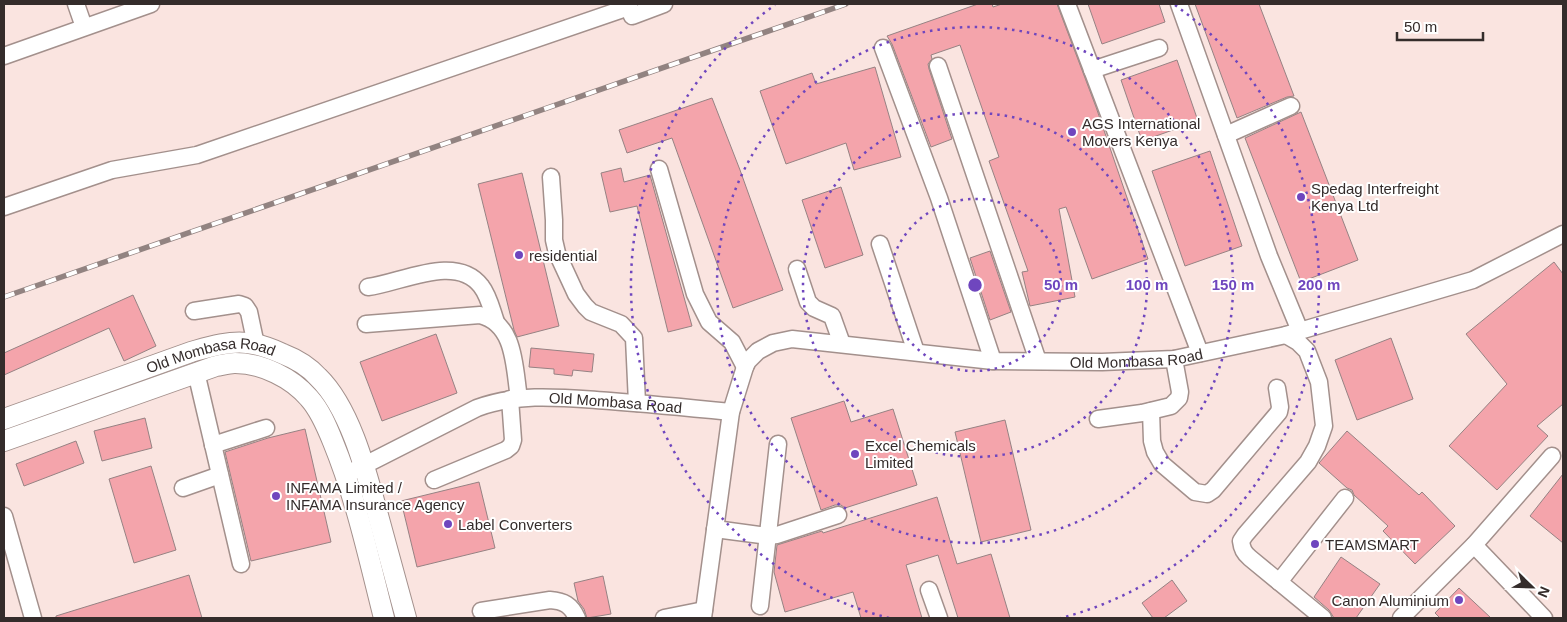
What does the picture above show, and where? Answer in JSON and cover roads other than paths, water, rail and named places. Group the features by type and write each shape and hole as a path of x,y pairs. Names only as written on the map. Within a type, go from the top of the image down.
{"main road":[{"name":"Old Mombasa Road","path":"4,419 191,352 223,344 247,343 277,351 290,357 318,376 341,409 366,474"},
{"name":"Old Mombasa Road","path":"4,441 196,372 234,363 270,371 288,380 308,396 317,408 327,428 348,484"},
{"path":"366,474 406,618"},
{"path":"348,484 384,618"}],"lane":[{"path":"76,4 84,27"},
{"path":"4,56 151,4"},
{"path":"4,207 112,170 197,155 628,6 632,16 664,4"},
{"path":"1067,4 1200,353"},
{"path":"1179,4 1269,256 1293,333 1298,342 1307,351 1319,382 1324,426 1317,446 1308,462 1241,541 1242,548 1244,552 1323,618"},
{"path":"883,48 938,198 993,361"},
{"path":"1092,70 1159,48"},
{"path":"938,66 1038,361"},
{"path":"1226,135 1291,106"},
{"path":"659,169 695,294 709,322 732,342 745,367"},
{"path":"551,178 554,240 557,253 576,294 585,306 591,312 621,324 634,338 637,403"},
{"name":"Old Mombasa Road","path":"703,614 731,412 748,361 758,351 773,342 792,339 993,361 1102,362 1174,359 1293,333 1473,280 1563,234"},
{"path":"880,244 916,352"},
{"path":"797,269 808,302 814,308 829,313 832,316 842,344"},
{"path":"368,287 438,271 457,272 469,276 483,288 496,322 507,336 511,348 514,398 513,440 511,446 506,450 434,480"},
{"path":"194,311 239,304 245,306 249,312 256,345"},
{"path":"366,324 480,315 496,322"},
{"path":"1098,419 1171,406 1179,398 1180,392 1174,359"},
{"path":"196,372 241,564"},
{"path":"1151,411 1152,441 1162,464 1196,492 1207,494 1213,490 1279,412 1278,388"},
{"name":"Old Mombasa Road","path":"348,484 477,408 514,398 573,398 731,412"},
{"path":"213,445 266,428"},
{"path":"760,606 778,444"},
{"path":"1401,618 1474,544 1552,456"},
{"path":"183,488 220,475"},
{"path":"1279,582 1345,498"},
{"path":"715,529 768,536 784,533 838,515"},
{"path":"4,516 33,618"},
{"path":"1474,544 1544,618"},
{"path":"929,590 939,618"},
{"path":"481,611 550,600 561,601 568,605 574,611 577,618"},
{"path":"664,618 703,614"}],"railway":[{"path":"4,297 846,4"}],"place":[{"name":"AGS International Movers Kenya","path":"1072,132"},
{"name":"Spedag Interfreight Kenya Ltd","path":"1301,197"},
{"name":"residential","path":"519,255"},
{"name":"Excel Chemicals Limited","path":"855,454"},
{"name":"INFAMA Limited / INFAMA Insurance Agency","path":"276,496"},
{"name":"Label Converters","path":"448,524"},
{"name":"TEAMSMART","path":"1315,544"},
{"name":"Canon Aluminium","path":"1459,600"}]}
